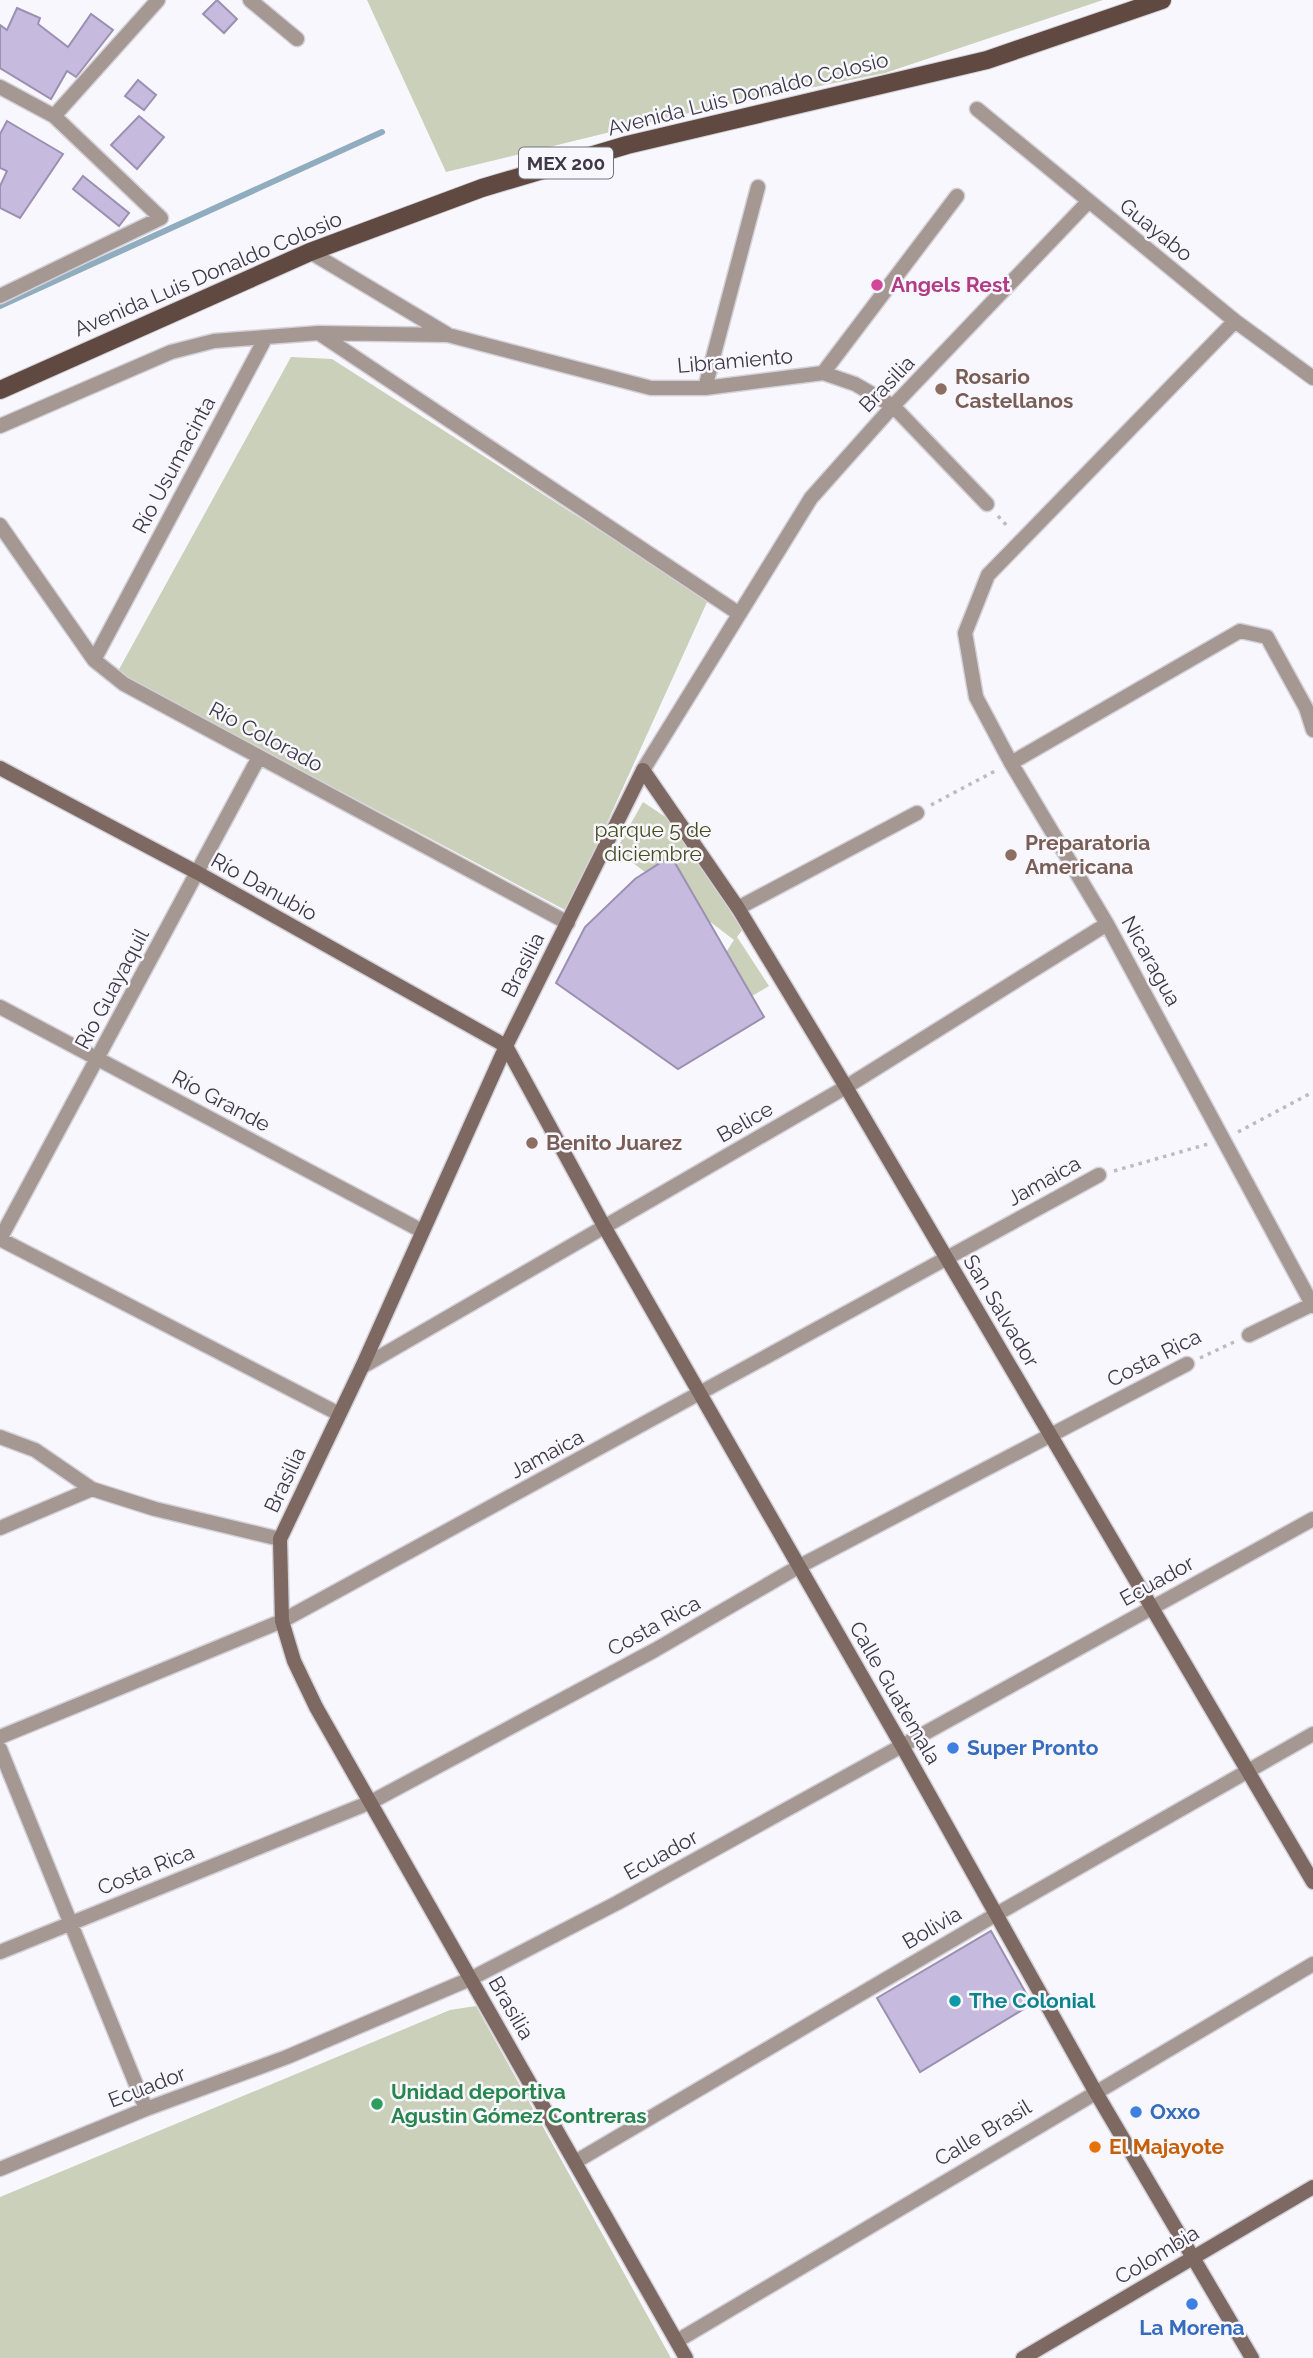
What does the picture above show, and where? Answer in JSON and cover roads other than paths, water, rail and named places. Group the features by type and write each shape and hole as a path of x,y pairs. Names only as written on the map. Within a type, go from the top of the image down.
{"main road":[{"name":"Avenida Luis Donaldo Colosio","path":"0,390 310,253 482,188 627,145 987,60 1162,0"}],"street":[{"path":"54,116 158,0"},
{"path":"250,0 297,39"},
{"path":"0,87 54,116 161,218 1,295"},
{"name":"Guayabo","path":"977,109 1235,321 1313,378"},
{"path":"705,388 758,187"},
{"path":"823,373 957,196"},
{"name":"Brasilia","path":"686,2358 310,1696 294,1661 282,1620 280,1539 362,1367 506,1046 643,770 811,498 893,406 1088,202"},
{"path":"310,253 448,335"},
{"name":"Nicaragua","path":"1235,321 988,575 965,633 976,697 1011,763 1107,924 1313,1305"},
{"path":"0,426 171,352 214,341 319,333 738,613"},
{"name":"Libramiento","path":"319,333 448,335 651,388 705,388 823,373 855,384 893,406 987,504"},
{"name":"Río Usumacinta","path":"94,660 266,337"},
{"name":"Río Colorado","path":"0,525 94,660 124,684 568,923"},
{"path":"1011,763 1240,631 1267,638 1306,708 1313,730"},
{"name":"Río Guayaquil","path":"0,1239 258,757"},
{"name":"Río Danubio","path":"0,768 198,873 506,1046"},
{"name":"San Salvador","path":"643,770 738,908 846,1087 1313,1882"},
{"path":"738,908 917,813"},
{"name":"Belice","path":"362,1367 846,1087 1107,924"},
{"name":"Río Grande","path":"0,1007 422,1231"},
{"name":"Calle Guatemala","path":"506,1046 605,1228 902,1746 1095,2091 1252,2358"},
{"name":"Jamaica","path":"0,1737 282,1620 700,1395 1099,1175"},
{"path":"0,1239 340,1414"},
{"path":"1248,1335 1313,1305"},
{"name":"Costa Rica","path":"0,1952 371,1802 655,1650 798,1567 1187,1364"},
{"path":"0,1437 35,1450 92,1489 155,1509 280,1539"},
{"path":"0,1528 92,1489"},
{"name":"Ecuador","path":"0,2169 146,2109 287,2057 470,1979 617,1903 1313,1519"},
{"name":"Bolivia","path":"575,2162 995,1915 1313,1734"},
{"path":"0,1749 146,2109"},
{"name":"Calle Brasil","path":"677,2341 1313,1964"},
{"name":"Colombia","path":"1023,2358 1313,2187"}],"waterway":[{"path":"0,306 382,132"}],"place":[{"name":"Angels Rest","path":"877,285"},
{"name":"Rosario Castellanos","path":"941,389"},
{"name":"Preparatoria Americana","path":"1011,855"},
{"name":"Benito Juarez","path":"532,1143"},
{"name":"Super Pronto","path":"953,1748"},
{"name":"The Colonial","path":"955,2001"},
{"name":"Unidad deportiva Agustin Gómez Contreras","path":"377,2104"},
{"name":"Oxxo","path":"1136,2112"},
{"name":"El Majayote","path":"1095,2147"},
{"name":"La Morena","path":"1192,2304"}],"park label":[{"name":"parque 5 de diciembre","path":"653,842"}]}
